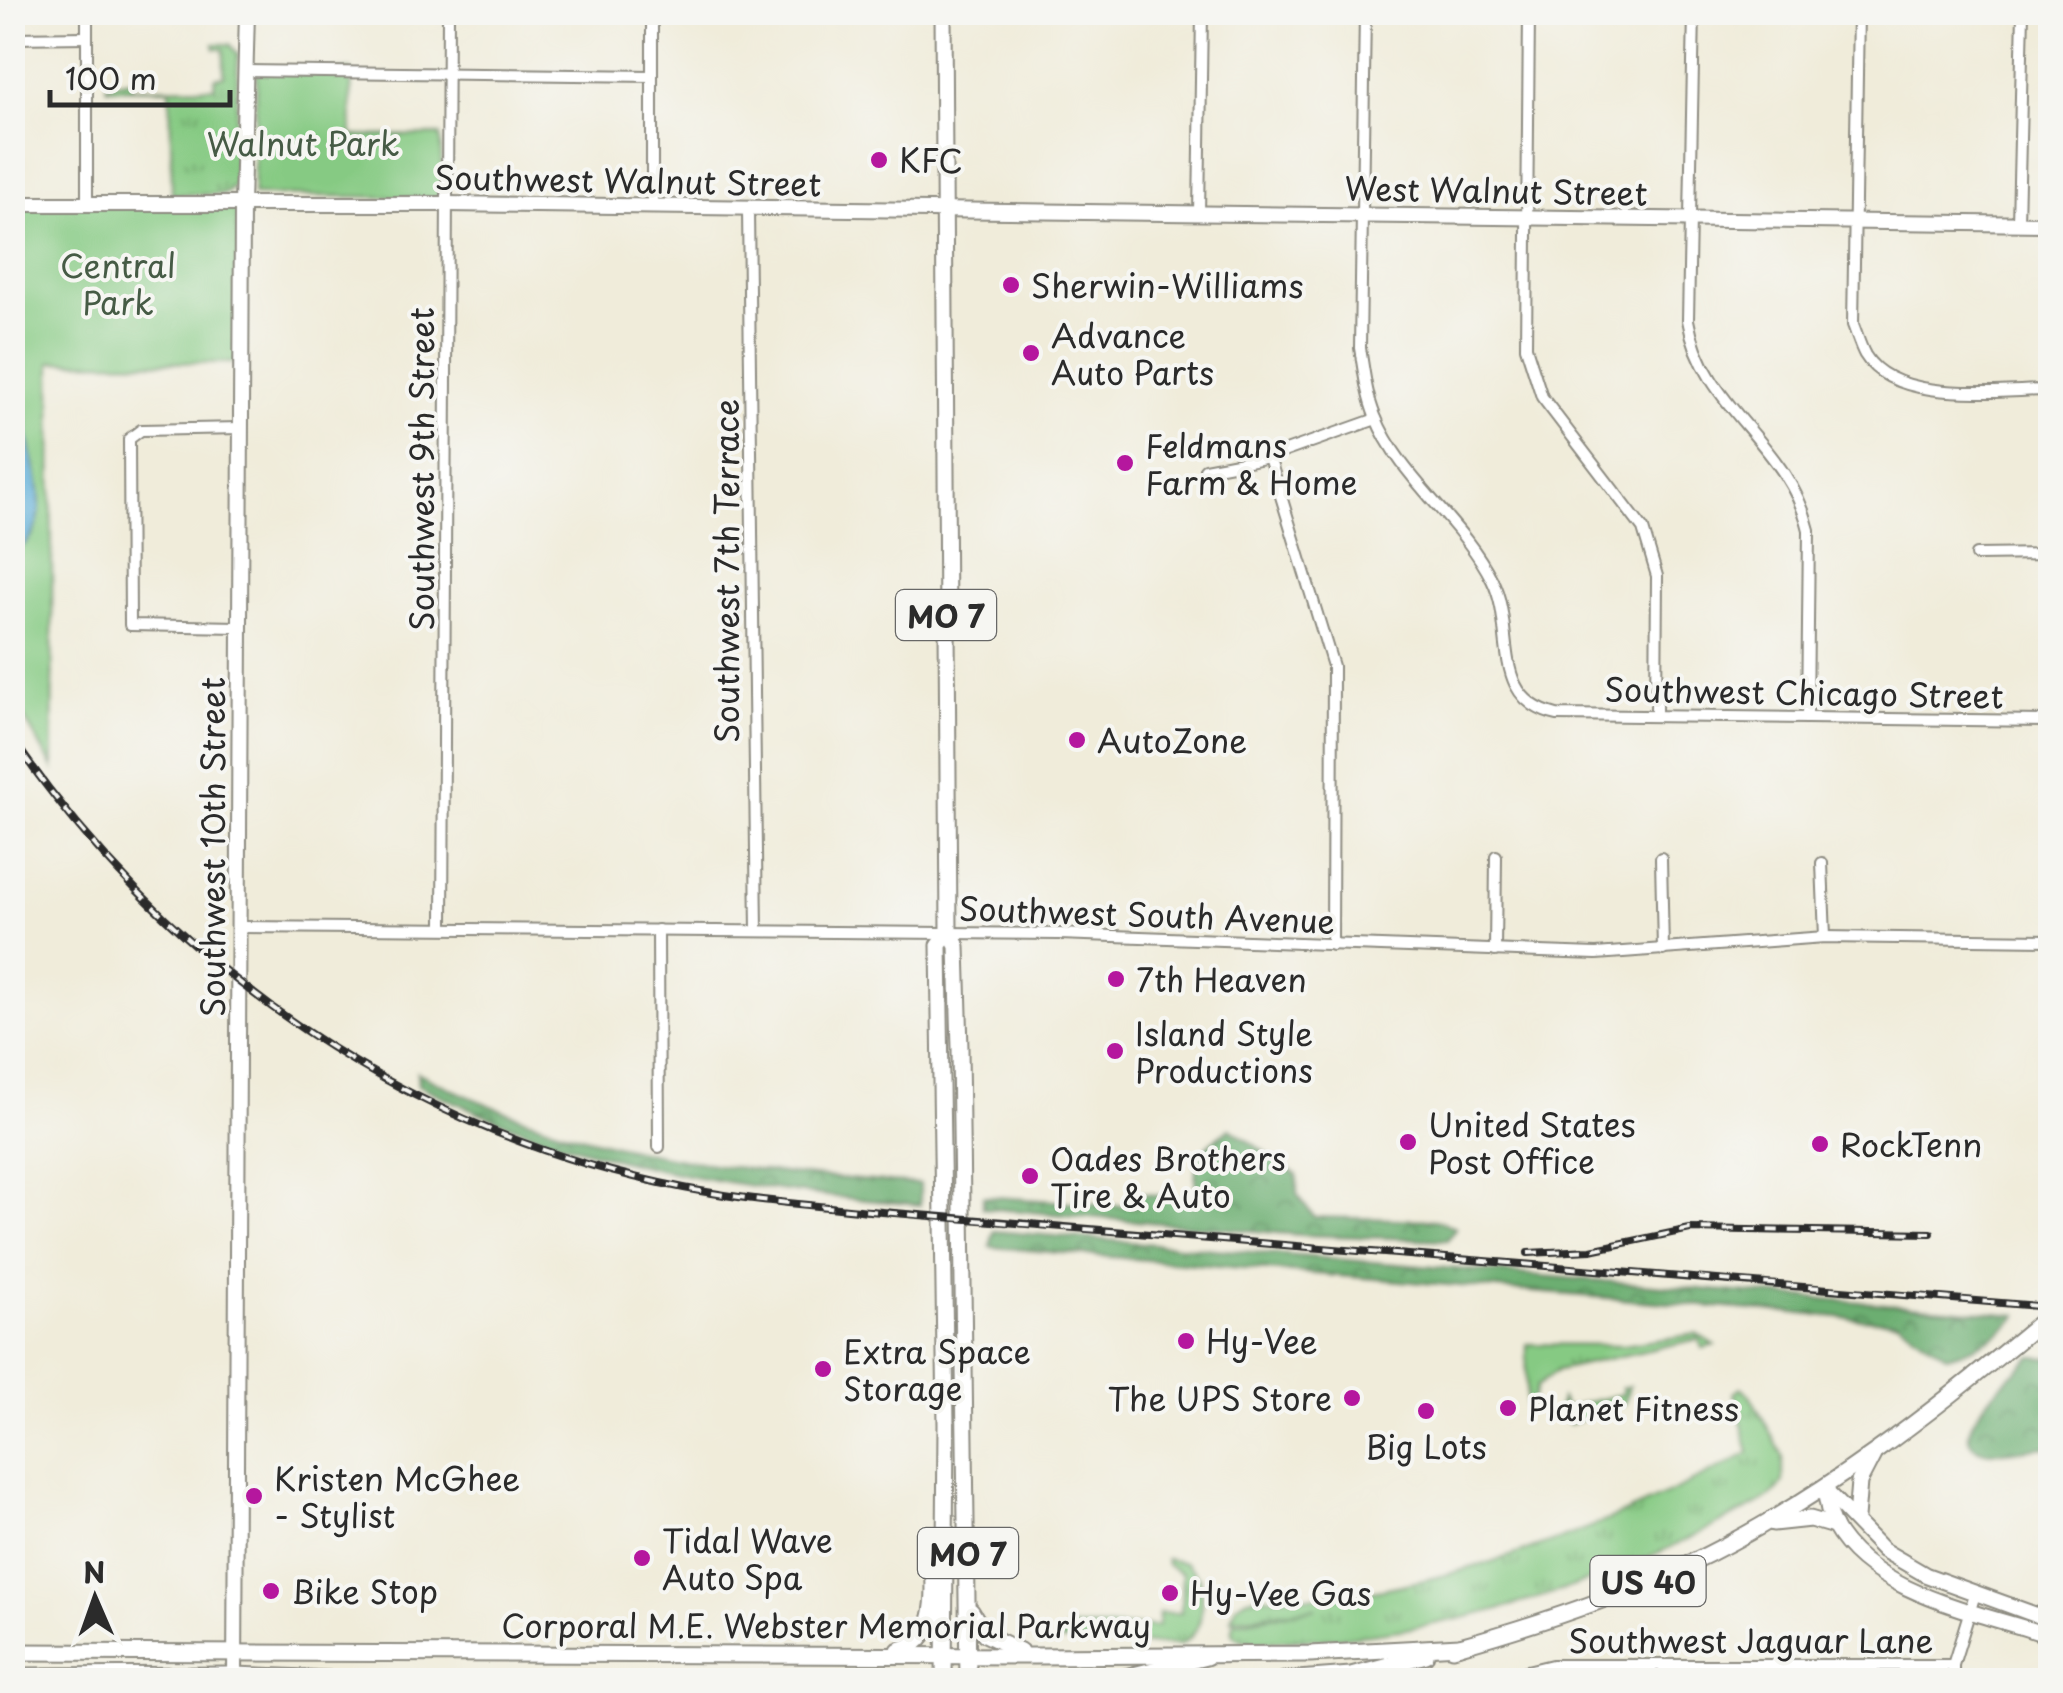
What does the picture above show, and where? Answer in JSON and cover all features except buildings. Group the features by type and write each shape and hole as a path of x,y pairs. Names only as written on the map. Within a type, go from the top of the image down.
{"main road":[{"name":"MO 7","path":"944,12 948,932 957,946 960,1031 968,1680"},
{"name":"MO 7","path":"944,1680 939,945 948,932"},
{"name":"US 40","path":"1284,1680 1352,1674 1460,1646 1583,1608 1684,1566 1824,1488 1978,1375 2050,1314"},
{"path":"1856,1518 1860,1482 1877,1449"},
{"path":"1755,1527 1810,1518 1834,1526"},
{"path":"876,1654 912,1646 927,1631 932,1622 932,1540 945,1535"},
{"path":"968,1605 985,1634 1034,1656"},
{"name":"Corporal M.E. Webster Memorial Parkway","path":"12,1652 1034,1656 1310,1654 1460,1646"},
{"path":"82,1652 85,1676"},
{"path":"1113,1680 1176,1666 1216,1652"},
{"path":"12,1676 351,1680"}],"street":[{"path":"87,12 87,204"},
{"name":"Southwest 10th Street","path":"236,1678 246,12"},
{"name":"Southwest 9th Street","path":"444,926 448,12"},
{"path":"652,12 652,208"},
{"path":"1199,214 1202,12"},
{"path":"1205,469 1269,457 1376,419 1360,348 1365,12"},
{"path":"1529,12 1524,326 1532,373 1542,397 1643,530 1657,576 1656,714"},
{"path":"1694,12 1688,320 1701,368 1782,466 1803,505 1809,530 1808,718"},
{"path":"1858,12 1853,326 1866,357 1893,380 1925,389 2050,390"},
{"path":"2018,223 2023,12"},
{"path":"12,38 87,38"},
{"path":"244,71 447,70 652,76"},
{"name":"Southwest Walnut Street","path":"12,204 448,204 942,213"},
{"name":"Southwest 7th Terrace","path":"748,211 757,931"},
{"name":"West Walnut Street","path":"942,213 2050,224"},
{"name":"Southwest Chicago Street","path":"1376,419 1394,452 1479,556 1494,582 1506,624 1508,672 1519,693 1536,710 1557,714 2050,721"},
{"path":"240,627 140,628 130,625 128,614 129,439 133,431 241,428"},
{"path":"1269,457 1328,638 1333,666 1332,945"},
{"path":"1976,554 2050,554"},
{"path":"1495,951 1496,856"},
{"path":"1661,858 1663,950"},
{"path":"1822,863 1826,937"},
{"name":"Southwest South Avenue","path":"240,927 948,932 1596,954 1826,937 2050,940"},
{"path":"658,930 659,1147"},
{"path":"1824,1488 1883,1550 1926,1575 2050,1620"},
{"path":"1824,1488 1834,1526 1886,1574 1970,1613 2050,1636"},
{"path":"1953,1680 1953,1665 1975,1594"},
{"path":"1589,1664 1589,1680"},
{"name":"Southwest Jaguar Lane","path":"1490,1680 1552,1665 1953,1665"}],"green space":[{"path":"214,44 230,44 238,54 234,187 225,194 172,195 170,89 107,88 106,85 131,80 132,88 214,87 215,78 224,76 224,49 215,49"},
{"name":"Walnut Park","path":"351,70 352,136 440,135 443,190 435,198 253,195 257,71"},
{"name":"Central Park","path":"12,204 242,205 241,363 51,362 53,768 13,699"},
{"path":"417,1072 539,1123 662,1155 789,1174 920,1184 920,1205 724,1182 603,1155 481,1114 418,1085"},
{"path":"1230,1128 1297,1175 1297,1194 1314,1217 1436,1220 1456,1228 1447,1240 1301,1235 983,1208 983,1196 1138,1207 1139,1193 1196,1200 1199,1158"},
{"path":"994,1231 2018,1315 1986,1341 1947,1356 1898,1322 990,1247"},
{"path":"1696,1334 1715,1345 1703,1348 1698,1339 1558,1370 1537,1386 1530,1406 1526,1406 1527,1344 1624,1345"},
{"path":"2032,1357 2050,1358 2050,1447 2002,1452 1976,1448 1969,1438 1981,1408"},
{"path":"1629,1386 1625,1403 1569,1424 1558,1413 1561,1399 1566,1407 1623,1394 1622,1388"},
{"path":"1741,1388 1750,1395 1783,1456 1783,1483 1763,1501 1669,1548 1618,1570 1511,1606 1401,1630 1267,1642 1244,1641 1232,1633 1234,1622 1316,1608 1231,1619 1236,1605 1248,1598 1355,1594 1458,1572 1558,1540 1655,1500 1749,1453 1734,1393"},
{"path":"1166,1559 1186,1563 1200,1578 1200,1618 1187,1640 1178,1645 1060,1641 1060,1635 1069,1628 1158,1626 1159,1613 1181,1613 1182,1573 1167,1565"}],"water":[{"path":"12,369 22,397 40,504 34,532 13,553"}],"waterway":[{"path":"889,1648 909,1629"}],"railway":[{"path":"12,738 75,821 145,898 221,968 304,1029 392,1083 485,1127 582,1163 684,1188 823,1207 2050,1307"},
{"path":"1528,1253 1591,1250 1690,1229 1931,1233"}],"place":[{"name":"KFC","path":"879,160"},
{"name":"Sherwin-Williams","path":"1011,285"},
{"name":"Advance Auto Parts","path":"1031,353"},
{"name":"Feldmans Farm & Home","path":"1125,463"},
{"name":"AutoZone","path":"1077,740"},
{"name":"7th Heaven","path":"1116,979"},
{"name":"Island Style Productions","path":"1115,1051"},
{"name":"United States Post Office","path":"1408,1142"},
{"name":"RockTenn","path":"1820,1144"},
{"name":"Oades Brothers Tire & Auto","path":"1030,1176"},
{"name":"Hy-Vee","path":"1186,1341"},
{"name":"Extra Space Storage","path":"823,1369"},
{"name":"The UPS Store","path":"1352,1398"},
{"name":"Planet Fitness","path":"1508,1408"},
{"name":"Big Lots","path":"1426,1411"},
{"name":"Kristen McGhee - Stylist","path":"254,1496"},
{"name":"Tidal Wave Auto Spa","path":"642,1558"},
{"name":"Bike Stop","path":"271,1591"},
{"name":"Hy-Vee Gas","path":"1170,1593"}]}
